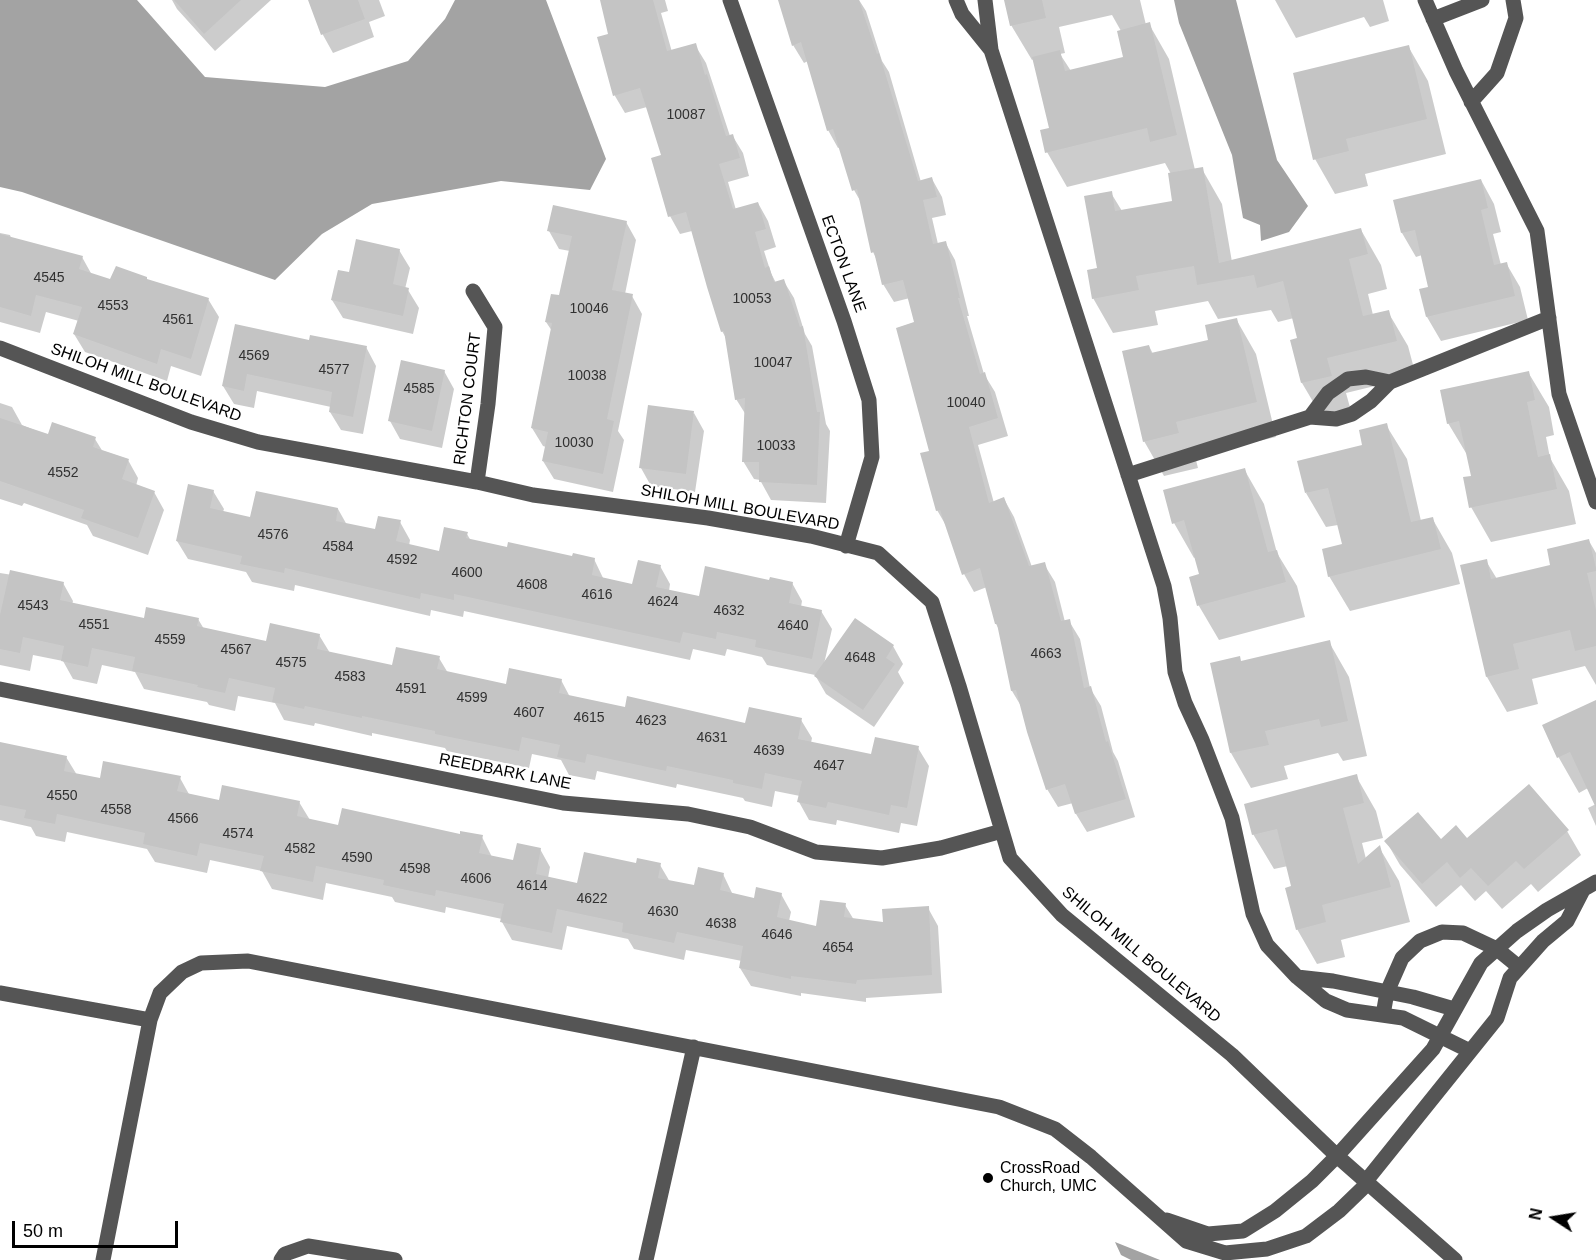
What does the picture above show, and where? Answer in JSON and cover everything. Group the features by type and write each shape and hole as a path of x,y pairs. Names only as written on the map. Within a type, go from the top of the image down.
{"street":[{"name":"ECTON LANE","path":"730,0 844,321 869,400 872,457 846,546"},
{"path":"956,0 962,14 991,50"},
{"path":"985,0 991,50 1164,586 1170,618 1175,672 1232,818 1253,914 1267,945 1297,977 1326,1001 1347,1010 1403,1018 1470,1050"},
{"path":"1425,0 1471,102 1537,231 1559,394 1596,502"},
{"path":"1433,19 1482,0"},
{"path":"1471,102 1497,73 1516,18 1513,0"},
{"name":"RICHTON COURT","path":"473,291 495,327 488,404 477,482"},
{"path":"1128,475 1310,417 1335,419 1352,414 1371,401 1390,382 1549,318"},
{"name":"SHILOH MILL BOULEVARD","path":"0,348 191,422 258,442 477,482 533,495 708,518 811,536 878,553 932,602 1010,858 1062,915 1233,1055 1337,1156 1455,1260"},
{"path":"1310,417 1328,393 1348,379 1365,377 1390,382"},
{"name":"REEDBARK LANE","path":"0,689 563,803 688,814 750,827 816,852 882,858 941,848 1002,831"},
{"path":"1160,1218 1208,1233 1243,1231 1275,1211 1312,1181 1337,1156 1432,1049 1481,963 1517,931 1547,910 1589,886"},
{"path":"103,1260 150,1020 160,993 182,972 201,963 248,961 999,1107 1055,1129 1091,1157 1186,1241 1225,1253 1267,1249 1306,1236 1339,1210 1367,1182 1497,1017 1510,978 1543,940 1567,921 1589,886"},
{"path":"1383,1015 1387,992 1402,958 1420,941 1442,932 1462,933 1497,949 1519,967"},
{"path":"1297,977 1333,981 1387,992 1454,1009"},
{"path":"0,993 150,1020"},
{"path":"646,1260 694,1047"},
{"path":"281,1260 285,1254 308,1246 395,1260"}],"shaded area":[{"path":"0,0 137,0 205,77 325,87 408,61 445,19 455,0 546,0 606,159 590,190 501,181 372,204 322,234 275,280 22,192 0,187"},
{"path":"1174,0 1236,0 1277,160 1308,206 1289,232 1261,241 1260,225 1243,218 1232,155 1179,23"},
{"path":"1115,1242 1160,1260 1131,1260 1121,1255"}],"building":[{"path":"174,0 241,0 204,34"},
{"path":"308,0 358,0 365,19 321,35"},
{"path":"600,0 653,0 667,51 696,43 726,136 733,134 740,158 719,164 733,209 758,202 766,229 755,232 765,268 769,266 774,282 784,279 800,327 803,326 817,412 820,412 817,485 759,482 759,462 742,462 745,398 735,400 724,331 721,332 686,212 668,217 651,158 661,155 640,88 613,96 597,37 608,34"},
{"path":"778,0 859,0 877,54 879,53 918,181 932,177 937,197 923,200 933,244 946,241 960,298 958,298 980,374 985,372 998,418 969,427 989,503 1004,497 1029,566 1045,562 1061,621 1070,619 1084,688 1091,686 1106,742 1108,741 1126,799 1075,814 1065,784 1046,790 1016,690 1011,691 997,624 995,624 980,568 962,575 940,510 936,511 920,453 929,451 896,328 914,322 903,280 882,285 874,252 871,253 857,189 852,191 833,129 827,131 801,42 792,46"},
{"path":"1004,0 1042,0 1046,18 1010,26"},
{"path":"1150,22 1177,135 1150,142 1147,128 1045,153 1040,130 1049,128 1032,57 1060,50 1065,71 1123,57 1117,31"},
{"path":"1409,45 1427,119 1346,139 1349,151 1313,160 1293,73"},
{"path":"1203,167 1219,263 1361,228 1368,254 1349,259 1363,316 1389,310 1397,341 1327,358 1332,376 1301,383 1290,340 1297,338 1283,281 1257,288 1254,275 1197,285 1194,266 1136,276 1139,290 1092,299 1087,270 1097,268 1084,196 1112,191 1115,211 1172,201 1168,173"},
{"path":"1481,179 1488,208 1481,210 1494,265 1507,262 1515,296 1426,317 1419,289 1428,287 1415,230 1401,233 1393,200"},
{"path":"553,205 627,221 612,290 633,294 607,419 614,421 603,474 542,461 548,432 531,428 552,323 545,322 551,294 559,295 572,236 547,231"},
{"path":"0,234 83,256 79,269 110,279 116,266 147,277 147,279 209,298 191,359 161,349 157,364 73,334 82,307 36,295 31,316 0,307"},
{"path":"356,239 400,249 393,284 409,288 403,316 331,300 338,270 349,272"},
{"path":"1237,318 1257,402 1176,422 1179,433 1143,442 1122,351 1149,345 1151,353 1208,340 1205,325"},
{"path":"235,324 309,340 310,335 367,346 353,417 329,412 332,392 247,374 244,391 222,386"},
{"path":"401,360 445,370 432,431 388,421"},
{"path":"1529,371 1535,400 1527,402 1538,457 1550,454 1557,489 1469,508 1463,477 1471,476 1459,421 1447,424 1440,390"},
{"path":"648,405 694,411 686,474 639,468"},
{"path":"0,418 48,434 52,422 96,437 93,447 129,459 122,479 155,491 138,538 81,518 84,510 0,481"},
{"path":"1387,423 1411,522 1433,517 1441,549 1328,577 1322,549 1342,544 1328,488 1305,493 1297,461 1362,445 1359,430"},
{"path":"1245,468 1268,552 1277,550 1286,582 1197,606 1189,577 1199,574 1184,520 1172,524 1163,490"},
{"path":"188,484 214,490 210,508 250,517 256,491 338,508 336,521 375,529 378,516 401,520 396,541 439,551 444,527 468,532 466,538 507,547 508,542 572,556 573,553 595,558 592,575 632,584 638,560 661,565 656,587 699,596 705,566 769,580 770,577 793,582 789,603 822,610 812,659 755,647 756,640 717,632 716,639 683,632 680,643 454,594 454,600 421,593 420,599 285,568 284,573 240,564 242,556 176,541"},
{"path":"1589,539 1596,568 1596,571 1587,573 1596,610 1596,646 1575,651 1570,630 1513,644 1519,669 1486,677 1460,565 1487,559 1491,579 1550,565 1547,549"},
{"path":"10,570 64,582 60,600 144,618 146,607 199,618 197,626 266,641 270,623 320,634 317,649 392,665 396,647 440,656 437,669 506,684 509,668 562,679 559,693 625,707 627,696 745,723 749,707 802,718 798,739 871,754 875,737 919,746 907,808 891,805 889,815 828,802 826,808 797,802 802,781 765,773 762,789 733,783 733,780 667,766 666,771 587,754 585,763 557,757 560,745 522,737 519,751 362,716 362,718 305,706 304,709 272,702 275,688 229,678 225,693 197,687 198,685 132,671 135,657 92,648 88,667 61,661 64,646 23,637 20,653 0,649 0,615"},
{"path":"855,618 894,645 886,658 895,664 863,710 814,676"},
{"path":"1330,640 1348,721 1321,727 1319,719 1265,731 1269,745 1230,753 1210,663 1240,656 1241,661"},
{"path":"1596,700 1596,808 1570,752 1557,758 1542,725"},
{"path":"0,742 67,756 64,771 100,778 103,761 181,776 177,791 219,800 222,785 300,801 297,816 338,825 342,808 460,834 460,831 483,835 479,853 513,860 517,843 541,848 536,874 577,883 584,852 636,863 637,858 661,863 658,878 694,885 698,867 724,873 720,890 754,898 756,887 782,893 777,917 816,926 820,900 846,903 844,917 883,922 882,909 929,906 932,975 857,980 856,984 791,976 791,979 739,968 743,946 677,932 674,943 622,932 623,923 557,909 552,933 500,922 504,904 436,890 435,896 383,885 384,880 316,866 313,882 260,871 264,856 200,843 197,856 143,844 145,833 57,814 55,824 24,818 26,810 0,805"},
{"path":"1357,774 1364,803 1343,808 1358,864 1380,845 1391,887 1322,905 1326,922 1296,930 1285,888 1291,886 1277,829 1252,835 1244,804"},
{"path":"1529,784 1569,830 1524,869 1516,861 1488,886 1471,868 1460,878 1447,862 1422,884 1384,841 1418,812 1441,839 1456,825 1467,838"}],"place":[{"name":"CrossRoad Church, UMC","path":"988,1178"}]}
